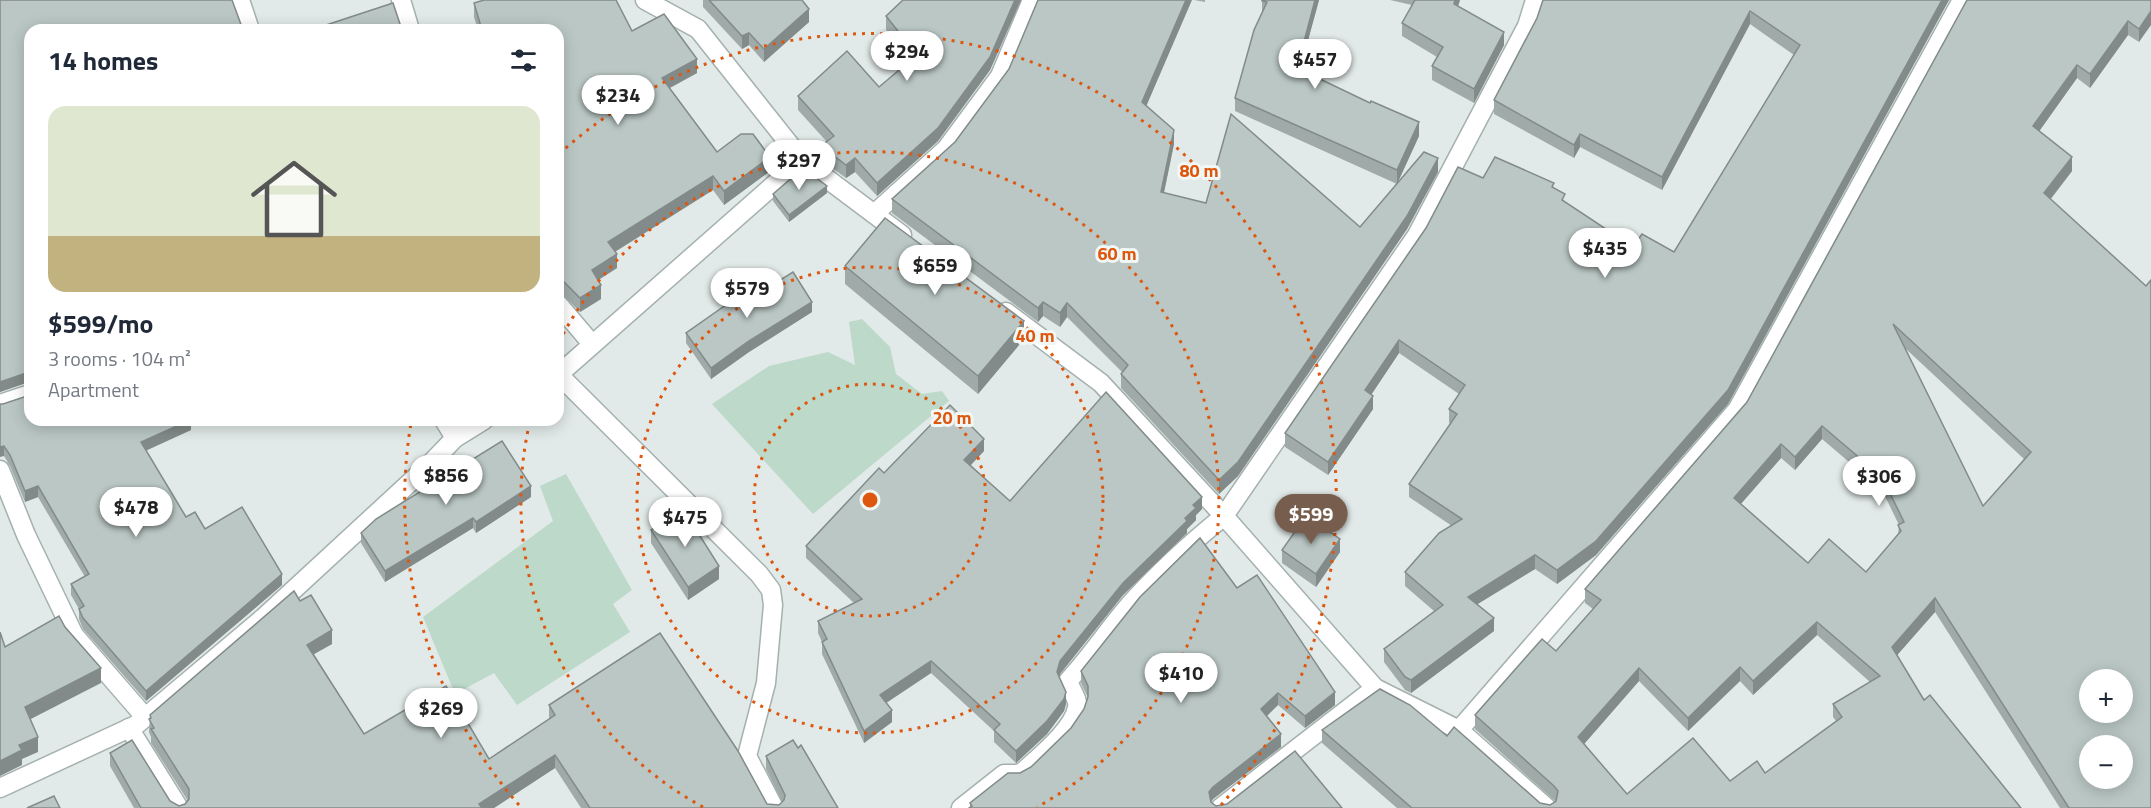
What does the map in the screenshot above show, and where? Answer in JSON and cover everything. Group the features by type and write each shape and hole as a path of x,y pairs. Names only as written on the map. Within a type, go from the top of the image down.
{"street":[{"path":"240,0 248,24"},
{"path":"401,0 408,24"},
{"path":"645,0 698,29 802,160 912,242"},
{"path":"874,214 946,149 1000,76 1032,0"},
{"path":"961,808 1004,774 1019,774 1026,771 1067,728 1077,708 1077,700 1068,681 1091,656 1132,602 1196,539 1224,516 1417,235 1527,26 1535,0"},
{"path":"1459,730 1737,410 1962,0"},
{"path":"564,370 802,160"},
{"path":"987,298 1101,383 1224,516 1375,688 1459,730 1547,808"},
{"path":"564,311 592,344"},
{"path":"564,380 759,574 771,590 773,605 766,683 747,756 774,808"},
{"path":"0,404 24,396"},
{"path":"448,426 455,438"},
{"path":"0,788 129,728 145,717 263,618 430,465 455,438 474,426"},
{"path":"0,470 26,535 74,635 145,717"},
{"path":"1220,808 1375,688"},
{"path":"129,728 179,808"}],"green space":[{"path":"862,319 890,347 896,374 922,394 942,391 949,401 813,514 712,404 769,366 828,352 855,365 849,322"},
{"path":"566,474 632,590 613,604 630,632 517,705 494,673 455,694 423,617 553,521 540,486"}],"building":[{"path":"0,0 232,0 241,24 24,24 24,374 0,382"},
{"path":"484,0 616,0 632,31 664,14 697,59 662,78 717,152 741,134 753,134 770,157 724,191 713,176 608,242 617,254 592,270 601,285 580,298 564,282 564,24 480,24 474,3"},
{"path":"709,0 802,0 809,9 764,49 749,33 742,36"},
{"path":"903,0 1015,0 990,57 938,128 877,183 855,158 846,165 821,146 834,136 798,96 847,51 879,87 917,55 886,16"},
{"path":"1038,0 1186,0 1142,102 1174,130 1161,192 1206,203 1231,114 1360,227 1424,152 1438,158 1407,216 1238,462 1219,480 1121,374 1128,365 1067,303 1060,313 1043,302 1038,308 892,199 955,142 1009,69"},
{"path":"1262,0 1315,0 1297,68 1370,103 1371,101 1419,122 1397,170 1235,98 1254,30 1267,2"},
{"path":"1415,0 1455,0 1454,4 1504,32 1474,89 1432,66 1443,47 1402,23"},
{"path":"1543,0 1942,0 1728,390 1596,541 1557,570 1535,555 1468,597 1494,618 1411,680 1405,677 1384,649 1443,605 1405,572 1439,533 1462,519 1409,484 1457,414 1449,409 1465,385 1399,340 1365,390 1373,396 1328,462 1285,433 1426,228 1458,167 1483,178 1495,157 1554,183 1552,187 1565,194 1562,200 1633,247 1642,234 1674,252 1800,45 1750,11 1662,177 1580,134 1574,145 1494,100 1537,18"},
{"path":"1967,0 2151,0 2151,11 2139,29 2128,21 2090,74 2077,65 2033,126 2072,157 2044,193 2146,286 2151,280 2151,808 2069,808 1935,598 1892,647 1924,700 1930,695 2021,808 1412,808 1322,730 1380,689 1410,705 1447,736 1454,727 1540,803 1550,805 1556,801 1558,791 1554,786 1475,715 1542,639 1556,651 1601,600 1585,589 1747,402","holes":["1893,324 2031,452 1983,506","1822,426 1882,477 1904,522 1898,525 1901,531 1866,572 1829,539 1808,563 1734,498 1781,444 1795,457","1817,622 1880,676 1833,704 1842,717 1765,773 1757,761 1730,781 1693,738 1627,794 1578,737 1639,668 1688,718 1740,667 1753,681"]},
{"path":"393,3 400,24 329,24"},
{"path":"803,168 827,186 789,215 773,194"},
{"path":"885,218 1024,321 978,376 845,266"},
{"path":"793,272 812,302 749,341 711,368 686,333 743,293 748,300"},
{"path":"1106,392 1202,497 1193,505 1196,508 1185,518 1187,521 1123,583 1060,661 1057,672 1066,692 1064,699 1047,721 1016,751 994,730 1000,724 931,661 880,695 892,710 864,731 822,642 827,639 818,621 862,599 806,546 879,468 884,473 950,405 984,439 964,460 1010,501"},
{"path":"24,397 24,426 177,426 141,442 186,517 195,512 205,529 242,507 282,574 146,691 83,618 79,609 84,606 71,584 89,574 38,486 25,491 10,455 4,446 0,447 0,404"},
{"path":"502,441 531,486 476,522 473,518 385,571 361,533 376,519"},
{"path":"683,509 719,566 688,587 651,530"},
{"path":"1306,516 1340,539 1316,574 1282,550"},
{"path":"1200,538 1237,588 1257,575 1335,692 1305,716 1278,693 1261,709 1281,734 1213,787 1209,792 1211,802 1216,806 1227,804 1295,751 1342,808 969,808 972,806 970,803 1008,773 1020,773 1031,767 1071,728 1084,709 1088,697 1088,686 1081,671 1140,597"},
{"path":"294,591 300,601 311,595 332,630 307,645 364,734 446,686 489,759 555,715 549,705 660,633 738,751 767,804 779,805 785,795 766,756 793,740 798,748 801,745 838,808 590,808 555,755 479,804 482,808 141,808 110,753 132,740 170,801 179,806 185,804 189,799 189,789 151,729 154,728 149,719 150,715"},
{"path":"59,616 65,627 101,668 25,707 38,737 19,745 22,750 0,761 0,632 5,647"},
{"path":"54,796 60,808 27,808"}]}
